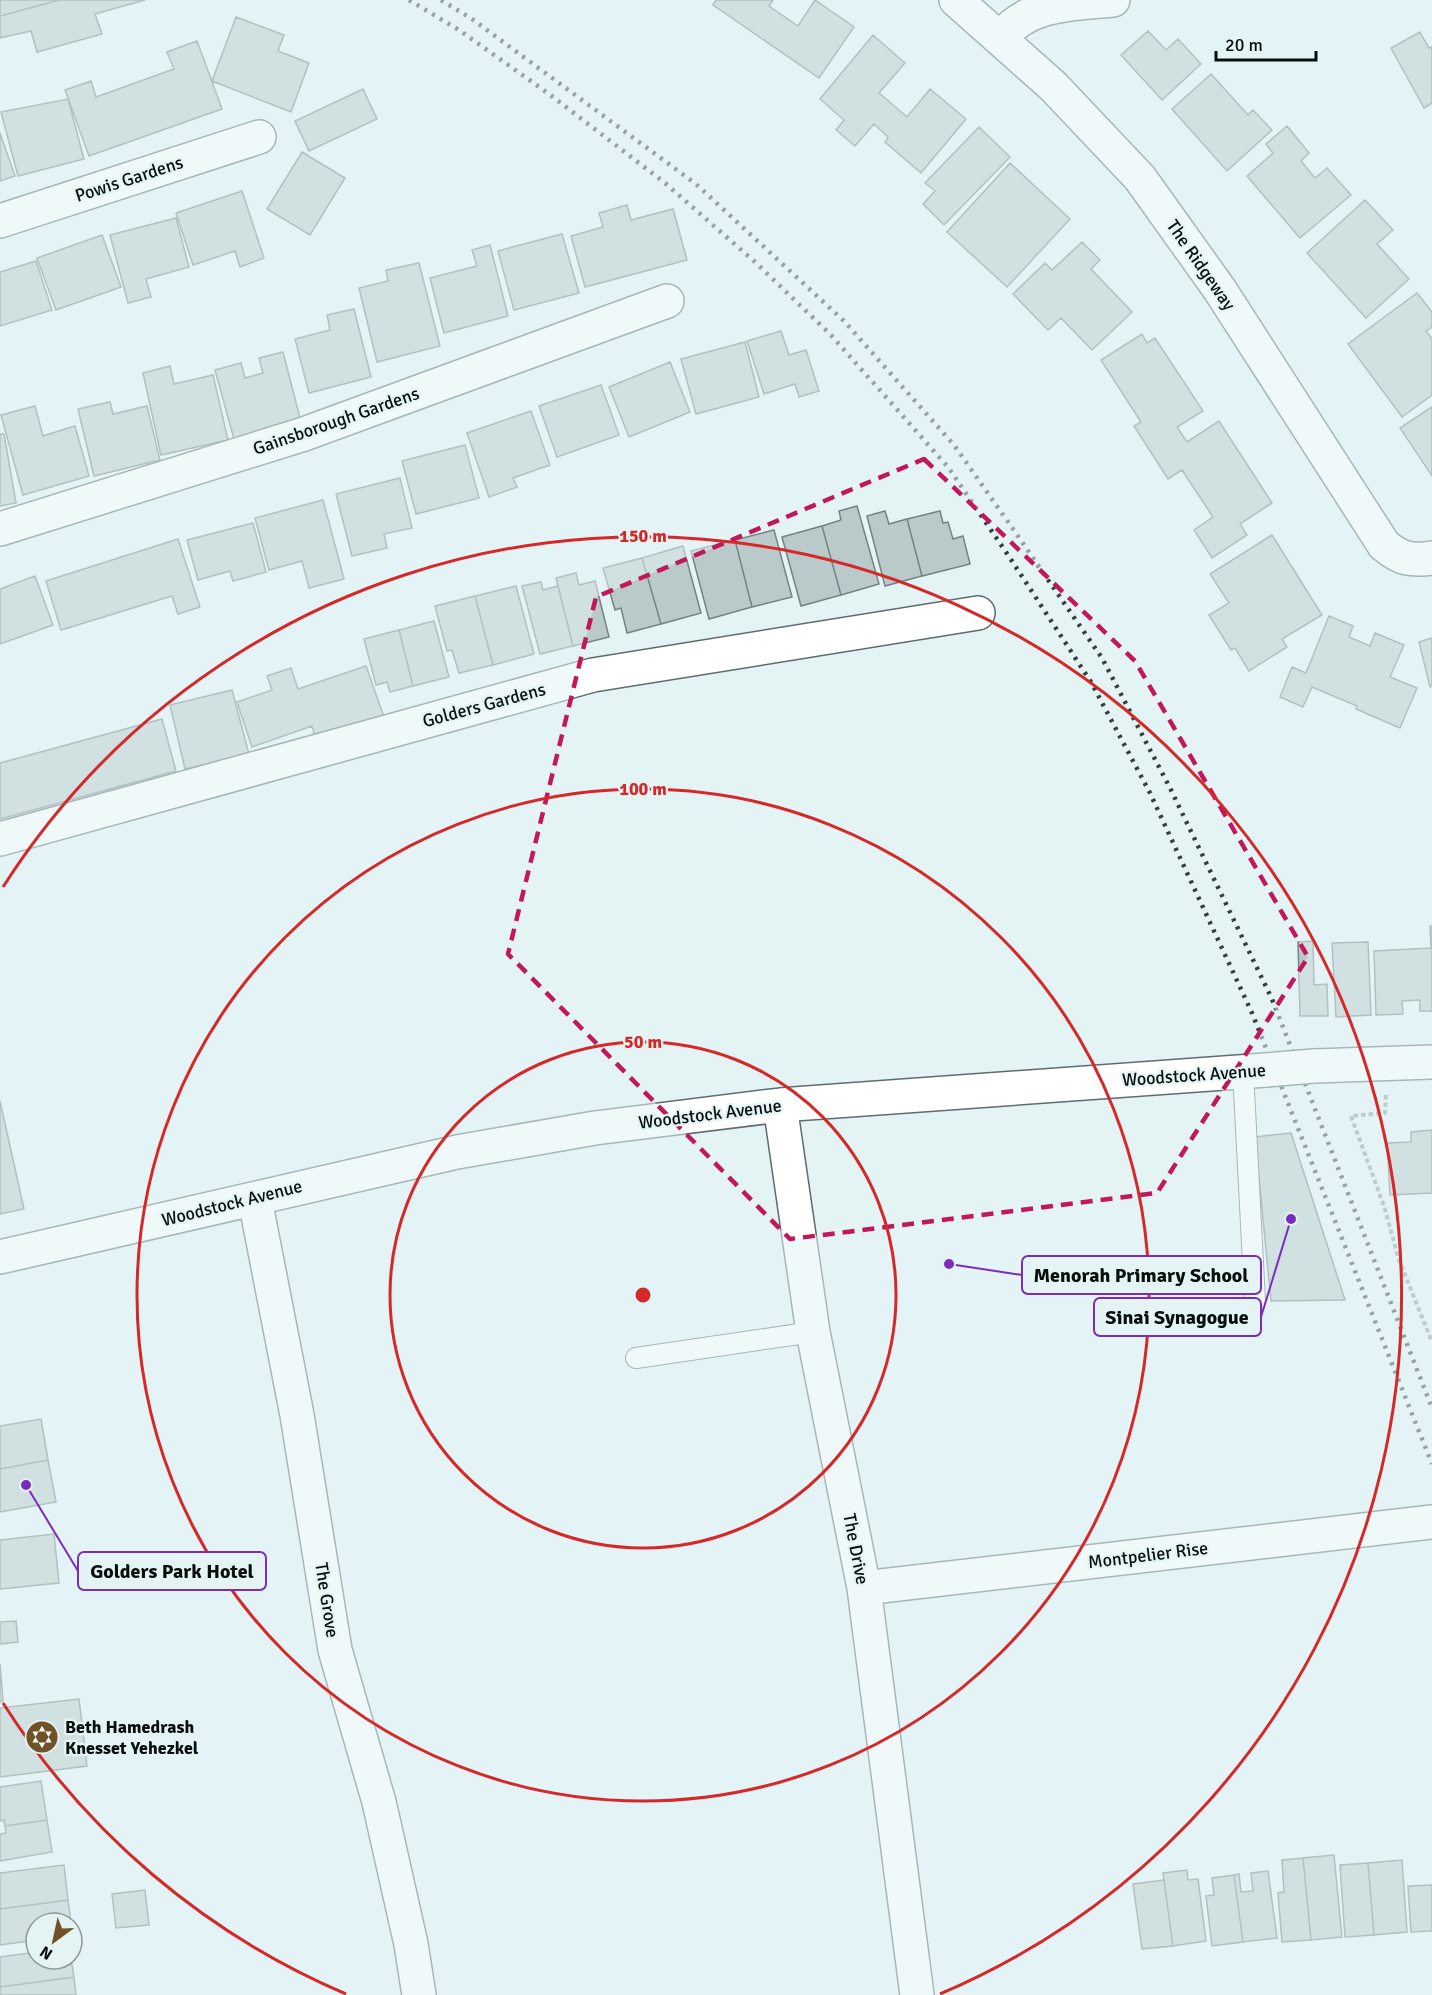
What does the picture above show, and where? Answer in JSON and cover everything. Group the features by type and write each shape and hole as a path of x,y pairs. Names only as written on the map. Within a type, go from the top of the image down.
{"street":[{"name":"The Ridgeway","path":"956,0 1053,86 1140,178 1220,291 1384,544 1394,553 1420,559"},
{"path":"1001,39 1010,26 1034,11 1113,0"},
{"name":"Powis Gardens","path":"0,221 259,137"},
{"name":"Gainsborough Gardens","path":"0,529 304,434 667,301"},
{"name":"Golders Gardens","path":"0,839 593,675 978,614"},
{"name":"Woodstock Avenue","path":"0,1257 457,1152 595,1128 780,1105 1314,1066 1432,1062"},
{"name":"The Drive","path":"780,1105 813,1332 864,1588 917,1995"},
{"name":"The Grove","path":"255,1200 297,1415 335,1650 379,1802 411,1944 419,1995"},
{"name":"Montpelier Rise","path":"864,1588 1432,1522"}],"lane":[{"path":"1254,1070 1255,1301"},
{"path":"636,1358 813,1332"}],"path":[{"path":"1386,1065 1385,1113 1351,1116 1384,1206 1399,1260 1432,1342"}],"highlighted area":[{"path":"924,459 1135,661 1308,957 1157,1193 790,1239 508,954 596,597"}],"building":[{"path":"0,0 59,0 0,16"},
{"path":"59,0 145,0 95,14 102,34 37,52 31,31 0,38 0,16"},
{"path":"716,0 773,0 769,6 798,26 815,0 854,27 819,78 713,5"},
{"path":"236,17 284,35 278,51 309,63 291,112 212,81"},
{"path":"1148,31 1166,50 1178,39 1201,64 1162,100 1121,55"},
{"path":"1420,32 1429,48 1432,47 1432,103 1424,108 1391,48"},
{"path":"873,35 905,63 879,93 907,117 930,89 966,119 921,173 885,142 888,137 874,124 855,146 836,130 844,120 820,99"},
{"path":"197,41 222,109 89,156 65,90 91,81 96,97 174,69 167,52"},
{"path":"1211,74 1248,115 1253,110 1272,130 1227,171 1172,109"},
{"path":"363,89 377,119 309,151 295,121"},
{"path":"68,99 84,159 18,176 1,112"},
{"path":"1287,126 1309,153 1301,161 1315,178 1327,168 1351,195 1300,238 1247,176 1273,153 1266,144"},
{"path":"979,127 1010,157 944,225 923,204 935,191 925,183"},
{"path":"0,133 15,176 0,181"},
{"path":"302,152 345,178 310,235 267,209"},
{"path":"1010,163 1070,219 1007,287 947,232"},
{"path":"242,191 264,258 240,267 235,251 193,265 176,213"},
{"path":"1365,200 1393,230 1377,244 1409,279 1366,318 1307,253"},
{"path":"627,205 631,220 673,209 687,260 585,287 571,236 603,227 599,213"},
{"path":"176,218 189,267 146,279 151,297 128,303 110,235"},
{"path":"562,234 579,293 514,310 498,251"},
{"path":"102,235 121,287 56,310 37,258"},
{"path":"1082,242 1100,260 1091,269 1132,312 1092,350 1061,318 1048,330 1013,294 1045,263 1052,270"},
{"path":"490,245 508,316 444,333 430,278 477,266 472,250"},
{"path":"36,261 52,310 0,326 0,272"},
{"path":"419,263 440,346 377,362 359,288 388,281 386,270"},
{"path":"1417,293 1432,312 1432,327 1426,331 1432,339 1432,395 1402,417 1348,344"},
{"path":"354,309 371,377 309,393 295,339 330,330 327,315"},
{"path":"781,331 789,355 806,350 819,391 799,397 795,384 764,394 747,341"},
{"path":"1142,334 1147,343 1155,338 1203,411 1177,427 1187,442 1219,421 1272,503 1240,524 1247,535 1212,558 1194,530 1213,517 1182,470 1168,479 1134,426 1141,422 1101,360"},
{"path":"745,342 759,397 696,414 681,359"},
{"path":"283,352 301,422 234,439 215,370 241,363 245,378 263,373 259,358"},
{"path":"670,362 690,412 629,437 609,387"},
{"path":"170,366 174,384 213,375 228,440 161,455 143,373"},
{"path":"601,385 619,435 557,457 539,406"},
{"path":"110,402 113,414 147,406 160,460 94,476 78,409"},
{"path":"35,406 43,436 75,426 89,476 23,495 1,415"},
{"path":"1432,407 1432,476 1400,428"},
{"path":"531,411 550,465 513,478 517,487 489,497 467,433"},
{"path":"0,434 4,434 16,503 0,506"},
{"path":"465,445 479,498 416,514 402,461"},
{"path":"400,478 412,528 384,534 387,548 352,556 336,494"},
{"path":"323,500 344,579 309,588 302,561 269,570 255,518"},
{"path":"857,506 879,584 841,595 822,526 841,520 839,511"},
{"path":"885,511 889,524 907,519 922,576 885,586 867,516"},
{"path":"940,511 943,523 948,522 953,539 963,536 970,564 922,576 907,519"},
{"path":"253,523 266,572 233,581 230,571 198,580 187,540"},
{"path":"822,526 841,595 801,606 782,537"},
{"path":"774,530 792,597 752,607 735,540"},
{"path":"1272,535 1322,615 1282,639 1287,647 1249,671 1235,648 1231,650 1209,615 1229,603 1210,574"},
{"path":"178,539 200,607 178,614 172,596 61,630 46,581"},
{"path":"735,540 752,607 709,619 691,551"},
{"path":"683,546 701,613 661,624 642,558"},
{"path":"642,558 661,624 627,633 621,608 615,610 603,568"},
{"path":"576,573 579,585 595,581 609,637 573,646 556,578"},
{"path":"35,576 53,625 0,644 0,589"},
{"path":"541,582 543,590 558,586 573,646 540,654 522,586"},
{"path":"516,586 534,654 493,665 475,596"},
{"path":"475,596 493,665 459,673 452,650 447,651 435,606"},
{"path":"1329,616 1353,626 1349,637 1370,646 1375,633 1404,645 1390,677 1417,688 1400,728 1312,687 1303,707 1280,697 1292,667 1306,673"},
{"path":"434,621 449,677 413,686 399,630"},
{"path":"399,630 413,686 390,692 387,682 376,685 364,639"},
{"path":"1432,638 1432,686 1430,687 1419,642"},
{"path":"366,666 384,717 316,740 312,726 252,747 237,702 272,690 267,676 291,668 298,689"},
{"path":"232,690 249,754 185,769 170,705"},
{"path":"162,719 176,771 0,819 0,763"},
{"path":"1430,926 1432,926 1432,1011 1420,1011 1420,1000 1402,1001 1403,1014 1376,1015 1374,951 1431,948"},
{"path":"1313,941 1314,985 1327,984 1328,1016 1300,1016 1298,942"},
{"path":"1368,942 1371,1015 1336,1017 1332,943"},
{"path":"0,1101 24,1209 0,1214"},
{"path":"1432,1130 1432,1193 1390,1195 1387,1143 1411,1142 1411,1132"},
{"path":"1291,1133 1345,1300 1271,1301 1255,1137"},
{"path":"41,1419 48,1460 0,1469 0,1426"},
{"path":"48,1460 56,1502 0,1512 0,1469"},
{"path":"54,1534 59,1583 0,1589 0,1540"},
{"path":"16,1621 18,1642 0,1644 0,1622"},
{"path":"0,1664 3,1701 0,1702"},
{"name":"Beth Hamedrash Knesset Yehezkel","path":"79,1699 87,1766 0,1777 0,1708"},
{"path":"41,1781 47,1820 5,1826 4,1820 0,1821 0,1787"},
{"path":"47,1820 52,1852 0,1861 0,1834 6,1833 5,1826"},
{"path":"1334,1855 1342,1937 1311,1940 1303,1858"},
{"path":"1303,1858 1311,1940 1282,1942 1278,1893 1284,1892 1282,1860"},
{"path":"1402,1860 1407,1932 1374,1935 1368,1863"},
{"path":"1368,1863 1374,1935 1345,1937 1340,1865"},
{"path":"64,1865 68,1900 0,1909 0,1873"},
{"path":"1187,1870 1188,1880 1198,1879 1206,1941 1173,1946 1163,1873"},
{"path":"1268,1871 1277,1938 1243,1942 1234,1875 1239,1874 1241,1892 1253,1891 1251,1873"},
{"path":"1234,1875 1243,1942 1212,1946 1206,1896 1214,1895 1212,1878"},
{"path":"1164,1880 1173,1946 1142,1949 1133,1884"},
{"path":"1432,1885 1432,1931 1411,1932 1408,1886"},
{"path":"145,1890 149,1925 116,1928 112,1894"},
{"path":"68,1900 69,1911 24,1911 24,1942 0,1945 0,1909"},
{"path":"24,1954 24,1971 73,1971 74,1977 0,1987 0,1957"},
{"path":"74,1977 76,1995 0,1995 0,1987"}],"railway":[{"path":"409,0 459,30 549,94 665,183 755,262 830,334 948,467 1091,682 1150,793 1252,1013 1432,1464"},
{"path":"441,0 472,19 696,184 844,321 954,445 1102,658 1170,788 1272,999 1432,1408"}],"place":[{"name":"Sinai Synagogue","path":"1291,1219"},
{"name":"Menorah Primary School","path":"949,1264"},
{"name":"Golders Park Hotel","path":"26,1485"},
{"name":"Beth Hamedrash Knesset Yehezkel","path":"42,1737"}]}
